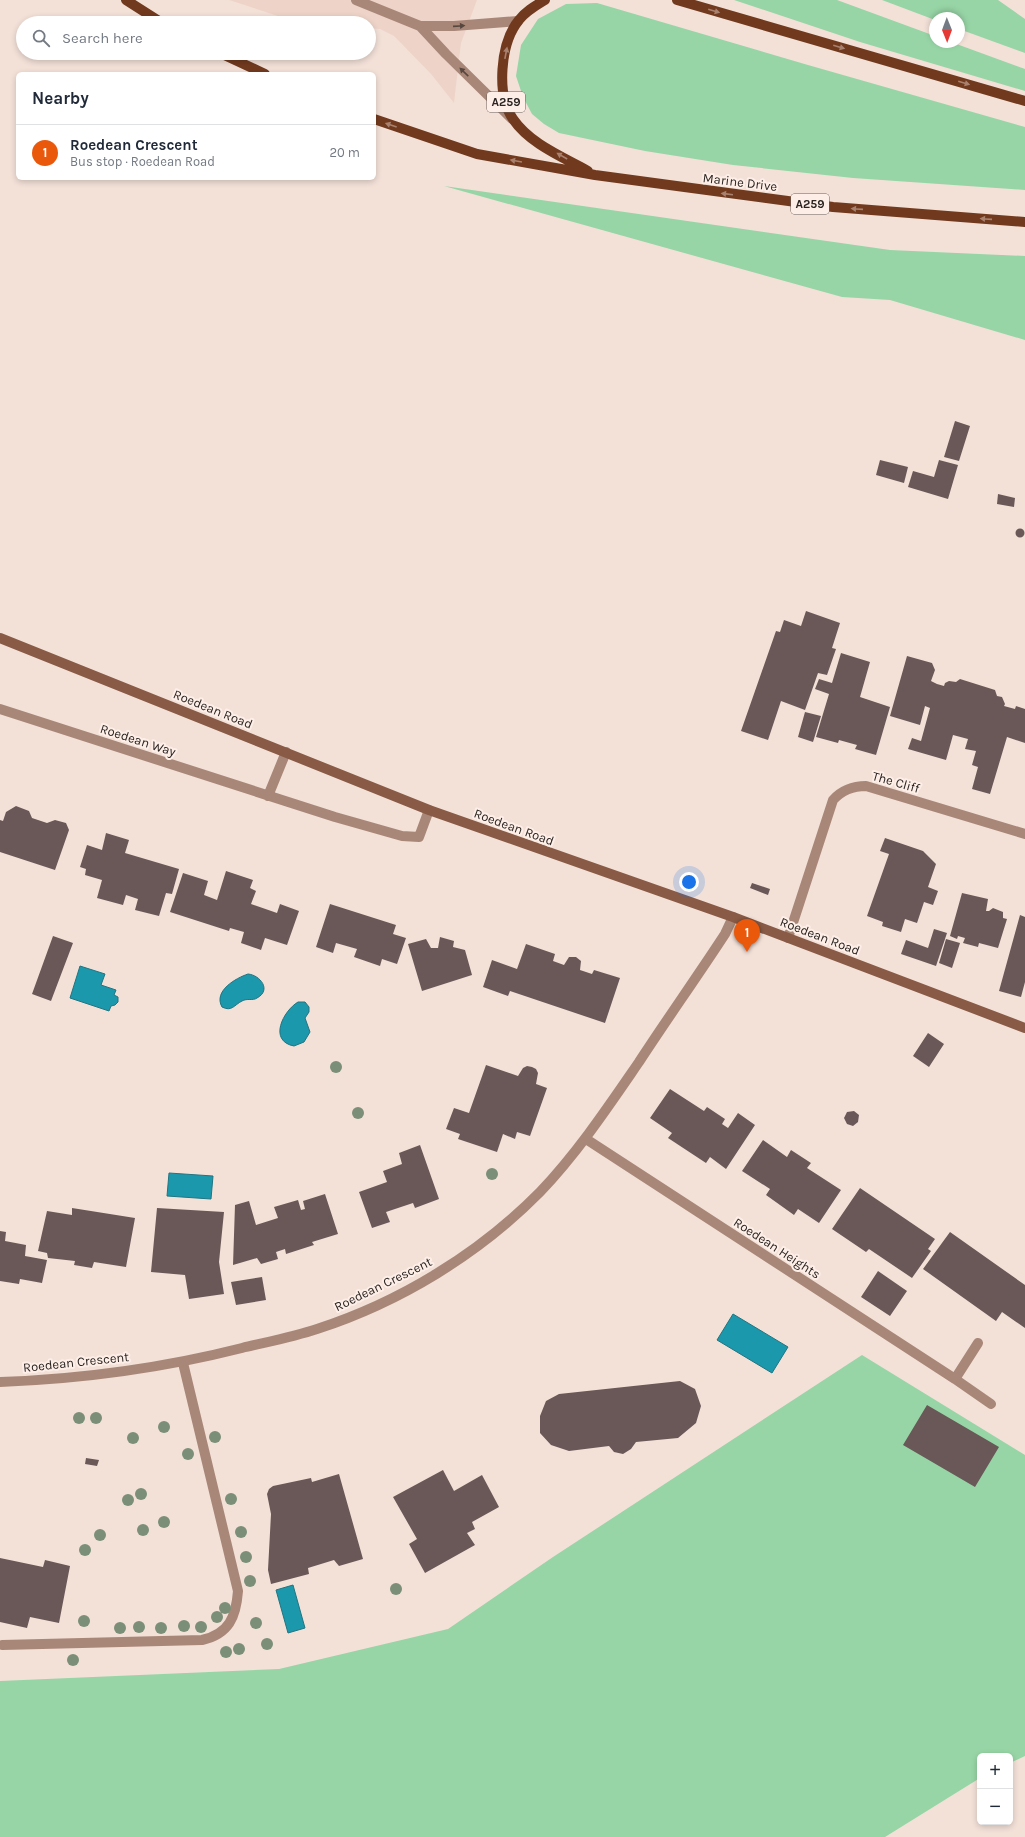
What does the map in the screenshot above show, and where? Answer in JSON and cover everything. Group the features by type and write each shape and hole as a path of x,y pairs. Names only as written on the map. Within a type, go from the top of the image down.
{"main road":[{"path":"126,0 151,16"},
{"name":"Marine Drive","path":"545,0 529,9 518,21 508,42 502,69 502,93 512,119 529,137 595,175"},
{"path":"677,0 1025,101"},
{"path":"235,60 261,72"},
{"name":"Marine Drive","path":"376,120 476,154 595,175 833,208 1025,222"},
{"name":"Roedean Road","path":"0,638 429,810 733,917 1025,1028"}],"street":[{"path":"356,0 420,26 454,26 518,21"},
{"path":"420,26 446,54 512,119"},
{"name":"Roedean Way","path":"0,710 268,796 402,836 415,838 419,837 422,833 429,810"},
{"path":"268,796 286,752"},
{"name":"The Cliff","path":"788,938 833,800 843,791 858,786 866,786 1025,834"},
{"name":"Roedean Crescent","path":"0,1382 97,1374 183,1362 319,1328 354,1315 404,1292 452,1265 494,1234 539,1192 586,1139 725,934 733,917"},
{"name":"Roedean Heights","path":"586,1139 955,1379 991,1404"},
{"path":"955,1379 978,1343"},
{"path":"2,1646 202,1640 220,1634 233,1618 237,1606 238,1591 183,1362"}],"shaded area":[{"path":"229,0 477,0 461,43 454,103 431,74 394,36 376,29 376,16 278,16"}],"green space":[{"path":"734,0 837,0 929,34 929,48 965,47 1025,69 1025,91 860,42"},
{"path":"882,0 998,0 1025,19 1025,53 965,31 965,12 929,12 929,18"},
{"path":"597,3 1025,127 1025,190 853,178 733,165 645,151 559,133 544,124 532,114 523,97 516,76 521,45 538,19 566,4"},
{"path":"444,186 890,250 1025,256 1025,340 890,300 842,297"},
{"path":"862,1355 1025,1455 1025,1756 1013,1762 1013,1753 977,1753 977,1780 885,1837 0,1837 0,1681 279,1669 448,1629 553,1557"}],"water":[{"path":"80,966 105,974 101,985 116,990 114,995 118,997 118,1002 111,1006 109,1011 70,998"},
{"path":"248,974 257,977 263,983 264,991 261,995 255,999 244,1000 228,1009 222,1007 220,1001 223,991 232,982"},
{"path":"298,1002 305,1002 309,1007 309,1012 305,1018 310,1032 304,1042 294,1046 286,1043 280,1032 283,1019 287,1012"},
{"path":"169,1173 213,1176 211,1199 167,1196"},
{"path":"733,1314 788,1347 772,1373 717,1340"},
{"path":"293,1585 305,1628 288,1633 276,1590"}],"building":[{"path":"955,421 970,426 959,461 944,457"},
{"path":"880,460 908,467 904,483 876,475"},
{"path":"939,460 958,465 948,499 908,487 913,471 934,477"},
{"path":"998,494 1015,498 1014,507 997,504"},
{"path":"1020,528 1025,533 1020,538 1015,533"},
{"path":"806,611 840,623 832,648 836,649 827,675 818,673 805,710 781,701 768,740 741,731 776,631 780,632 784,620 801,626"},
{"path":"841,653 870,662 860,697 890,707 876,755 855,749 857,745 839,740 838,743 816,737 829,694 815,689 819,679 832,683"},
{"path":"907,656 932,663 935,670 931,681 937,684 944,686 945,683 949,681 956,682 960,679 995,690 997,696 1002,697 1005,704 1004,706 1015,709 1016,706 1025,709 1025,743 1007,737 990,794 972,789 978,767 972,765 976,751 965,749 968,739 953,735 946,760 908,749 912,738 921,741 930,708 925,706 920,725 890,716"},
{"path":"805,712 821,716 813,742 798,737"},
{"path":"16,806 29,811 32,818 47,823 55,820 66,823 69,830 55,870 0,852 0,820 3,821 6,812"},
{"path":"106,833 129,840 125,853 179,869 172,894 166,893 159,916 135,910 138,899 126,895 123,905 97,898 102,880 85,875 86,869 80,867 87,845 102,850"},
{"path":"885,838 923,851 936,864 928,887 938,891 933,905 924,902 917,923 905,919 901,932 882,926 883,922 867,916 889,854 880,851"},
{"path":"226,871 253,880 250,888 256,891 251,904 277,913 280,904 299,911 287,945 265,938 261,950 241,943 244,932 230,928 229,931 170,912 183,873 208,881 204,895 217,900"},
{"path":"752,883 770,889 768,895 750,888"},
{"path":"962,893 988,899 986,911 993,908 1003,912 1003,918 1007,919 998,948 979,943 978,947 963,943 965,938 958,936 957,939 950,936"},
{"path":"330,904 396,925 393,934 406,938 397,964 382,959 380,966 354,957 357,949 336,943 333,953 316,947"},
{"path":"1020,915 1025,917 1025,982 1021,997 999,991"},
{"path":"934,929 947,933 936,966 901,954 906,940 928,948"},
{"path":"53,936 73,943 51,1001 32,994"},
{"path":"440,937 454,941 453,947 465,950 472,975 422,991 408,944 426,939 431,948 438,948"},
{"path":"946,939 960,943 952,968 939,963"},
{"path":"526,944 555,954 553,961 564,965 569,957 576,957 581,961 580,970 592,974 594,970 620,978 605,1023 510,991 508,996 483,987 492,960 517,969"},
{"path":"928,1033 944,1044 929,1067 913,1056"},
{"path":"486,1065 518,1076 523,1068 527,1066 532,1067 536,1069 538,1073 536,1084 547,1088 530,1136 517,1132 515,1139 503,1134 497,1152 458,1139 460,1134 446,1129 454,1108 469,1113"},
{"path":"670,1089 704,1111 707,1107 725,1119 722,1124 728,1128 738,1113 755,1125 726,1169 710,1157 706,1163 668,1138 672,1133 650,1118"},
{"path":"854,1111 859,1115 858,1122 853,1126 847,1124 844,1118 847,1112"},
{"path":"763,1140 787,1157 791,1150 811,1163 807,1168 841,1190 819,1223 798,1209 794,1215 766,1195 770,1189 742,1171"},
{"path":"420,1145 439,1199 415,1208 413,1203 386,1212 390,1222 372,1228 359,1192 387,1182 383,1171 402,1164 399,1153"},
{"path":"860,1188 935,1239 928,1249 931,1251 912,1278 869,1249 866,1252 832,1229"},
{"path":"325,1194 338,1234 312,1242 314,1245 286,1254 285,1249 276,1252 278,1259 261,1264 257,1258 233,1265 235,1205 249,1201 256,1225 278,1218 274,1207 298,1200 301,1210 305,1209 303,1201"},
{"path":"72,1208 135,1218 126,1267 94,1262 92,1268 74,1265 75,1261 48,1258 47,1253 38,1251 47,1211 72,1215"},
{"path":"157,1208 224,1212 219,1262 224,1294 189,1299 185,1275 151,1272"},
{"path":"0,1231 6,1232 5,1241 26,1245 25,1256 47,1260 42,1283 20,1279 19,1284 0,1281"},
{"path":"950,1232 1025,1285 1025,1328 1002,1312 996,1321 923,1269"},
{"path":"878,1271 907,1291 890,1316 861,1297"},
{"path":"262,1277 266,1300 236,1305 231,1282"},
{"path":"680,1381 695,1389 701,1406 696,1423 678,1438 636,1442 631,1449 623,1454 614,1452 609,1446 569,1451 551,1445 540,1433 540,1416 546,1401 559,1394"},
{"path":"927,1405 999,1447 975,1487 903,1445"},
{"path":"86,1458 99,1460 97,1466 85,1464"},
{"path":"443,1470 454,1491 482,1475 499,1507 472,1522 475,1529 467,1533 475,1545 425,1573 409,1544 417,1539 393,1497"},
{"path":"339,1474 363,1559 339,1566 334,1560 308,1568 309,1574 271,1584 268,1570 271,1514 267,1494 269,1489 273,1486 311,1478 312,1482"},
{"path":"0,1558 43,1567 45,1560 70,1566 59,1623 30,1617 27,1628 0,1622"}],"place":[{"name":"Roedean Crescent","path":"747,952"}]}
